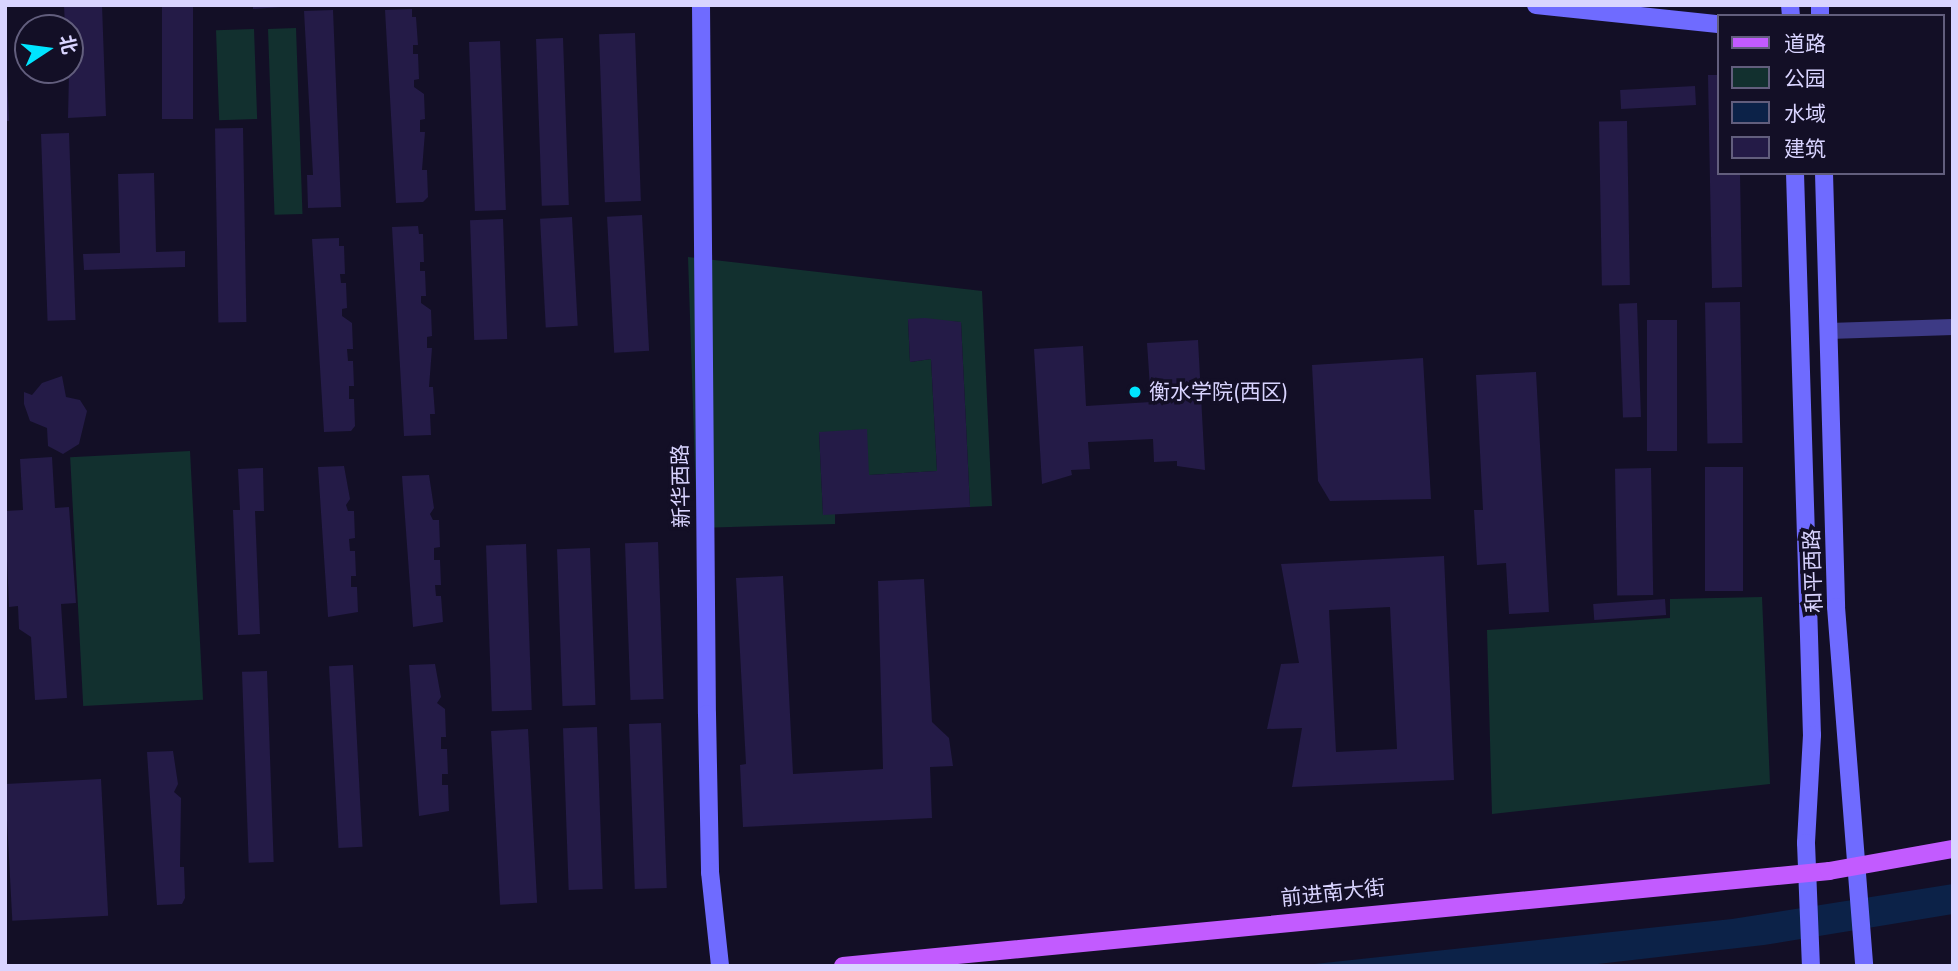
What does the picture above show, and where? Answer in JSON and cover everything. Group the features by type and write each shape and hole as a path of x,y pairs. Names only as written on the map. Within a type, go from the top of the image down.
{"main road":[{"name":"新华西路","path":"701,5 710,872 720,966"},
{"path":"1536,5 1716,24"},
{"name":"和平西路","path":"1795,175 1812,735 1807,873 1811,963"},
{"name":"和平西路","path":"1824,175 1836,607 1844,740 1861,897 1864,960"},
{"name":"前进南大街","path":"843,966 1829,872 1953,849"}],"street":[{"path":"1829,331 1953,327"}],"green space":[{"path":"296,28 302,214 275,215 268,29"},
{"path":"254,29 257,119 219,120 216,30"},
{"path":"688,257 982,291 992,506 970,507 961,322 908,319 910,362 931,359 937,471 869,475 819,432 823,514 835,514 835,524 697,528"},
{"path":"190,451 203,700 83,706 70,457"},
{"path":"1762,597 1770,784 1492,814 1487,630 1670,618 1670,599"}],"water":[{"path":"1953,884 1953,914 1764,945 1580,966 1296,966 1732,919"}],"building":[{"path":"64,5 102,5 106,116 68,118 69,84 84,84 84,14 64,14"},
{"path":"162,5 193,5 193,119 162,119"},
{"path":"253,5 282,5 282,7 253,9"},
{"path":"412,9 412,17 416,17 418,45 413,45 413,54 418,54 419,79 414,80 414,87 424,94 425,119 420,120 420,132 425,132 422,170 427,170 428,197 423,202 396,203 385,10"},
{"path":"333,10 341,207 308,208 307,175 313,175 304,11"},
{"path":"635,33 641,201 605,202 599,34"},
{"path":"563,38 569,205 542,206 536,39"},
{"path":"500,41 506,210 475,211 469,42"},
{"path":"1708,75 1716,75 1716,175 1740,175 1742,287 1712,288"},
{"path":"7,76 9,121 5,121"},
{"path":"1695,86 1696,105 1621,109 1620,90"},
{"path":"1599,121 1627,121 1630,285 1602,285"},
{"path":"215,128 243,128 246,322 218,322"},
{"path":"69,133 76,320 48,321 41,134"},
{"path":"154,173 156,252 185,251 185,267 84,270 83,254 120,253 118,174"},
{"path":"642,215 649,351 614,353 607,217"},
{"path":"572,217 578,326 546,328 540,219"},
{"path":"503,219 507,339 474,340 470,220"},
{"path":"418,226 419,234 423,234 424,262 420,262 420,271 425,271 426,296 421,296 421,303 431,310 432,336 427,337 427,348 432,348 429,387 433,387 435,414 430,414 431,435 404,436 392,227"},
{"path":"339,238 339,246 344,246 345,274 340,274 341,283 346,283 347,308 342,309 342,316 352,323 353,349 347,349 348,361 353,361 354,386 349,386 349,399 354,399 355,426 351,431 324,432 312,239"},
{"path":"1740,302 1742,443 1707,444 1705,303"},
{"path":"1637,303 1641,417 1623,418 1619,304"},
{"path":"908,319 961,322 970,507 823,515 819,432 867,429 869,475 937,471 931,359 910,362"},
{"path":"1647,320 1677,320 1677,451 1647,451"},
{"path":"1198,340 1205,470 1177,466 1177,461 1154,462 1153,439 1088,442 1090,469 1071,470 1072,475 1042,484 1034,349 1083,346 1086,406 1151,402 1147,343"},
{"path":"1423,358 1431,499 1330,501 1318,481 1312,365"},
{"path":"1536,372 1549,612 1509,614 1506,563 1477,565 1474,510 1483,510 1476,375"},
{"path":"62,376 66,397 80,400 87,411 79,444 63,454 48,446 47,428 30,421 24,404 24,392 32,395 42,383"},
{"path":"52,457 55,508 69,507 76,603 61,604 67,698 35,700 31,637 19,629 18,606 9,607 5,511 23,510 20,459"},
{"path":"344,466 350,499 346,505 348,511 354,511 355,538 349,539 350,551 355,551 356,576 351,576 351,587 357,587 358,612 328,617 318,467"},
{"path":"1705,467 1743,467 1743,591 1705,591"},
{"path":"263,468 264,511 255,511 260,634 238,635 233,510 240,510 238,469"},
{"path":"1651,468 1653,595 1617,596 1615,469"},
{"path":"429,475 434,508 430,514 433,520 439,520 440,547 434,548 434,560 440,560 441,585 435,585 436,596 441,596 443,622 413,627 402,476"},
{"path":"658,542 663,699 630,700 625,543"},
{"path":"526,544 532,710 492,711 486,545"},
{"path":"590,548 595,705 562,706 557,549"},
{"path":"1444,556 1454,780 1292,787 1302,728 1267,729 1281,664 1299,663 1281,564","holes":["1390,607 1397,749 1336,752 1329,610"]},
{"path":"783,576 793,774 883,769 878,581 924,579 932,722 949,738 953,766 930,767 932,818 743,827 740,765 746,764 736,578"},
{"path":"1665,599 1666,615 1594,620 1593,604"},
{"path":"435,664 441,697 437,703 445,709 446,737 441,737 441,749 447,749 448,774 442,774 442,785 448,785 449,811 419,816 409,665"},
{"path":"353,665 363,847 339,848 329,666"},
{"path":"267,671 274,862 249,863 242,672"},
{"path":"661,723 667,888 635,889 629,724"},
{"path":"597,727 603,889 569,890 563,728"},
{"path":"528,729 537,903 500,905 491,731"},
{"path":"173,751 178,784 174,792 181,798 180,867 184,867 185,898 182,904 157,905 147,752"},
{"path":"101,779 108,916 12,921 5,784"}],"place":[{"name":"衡水学院(西区)","path":"1135,392"}]}
